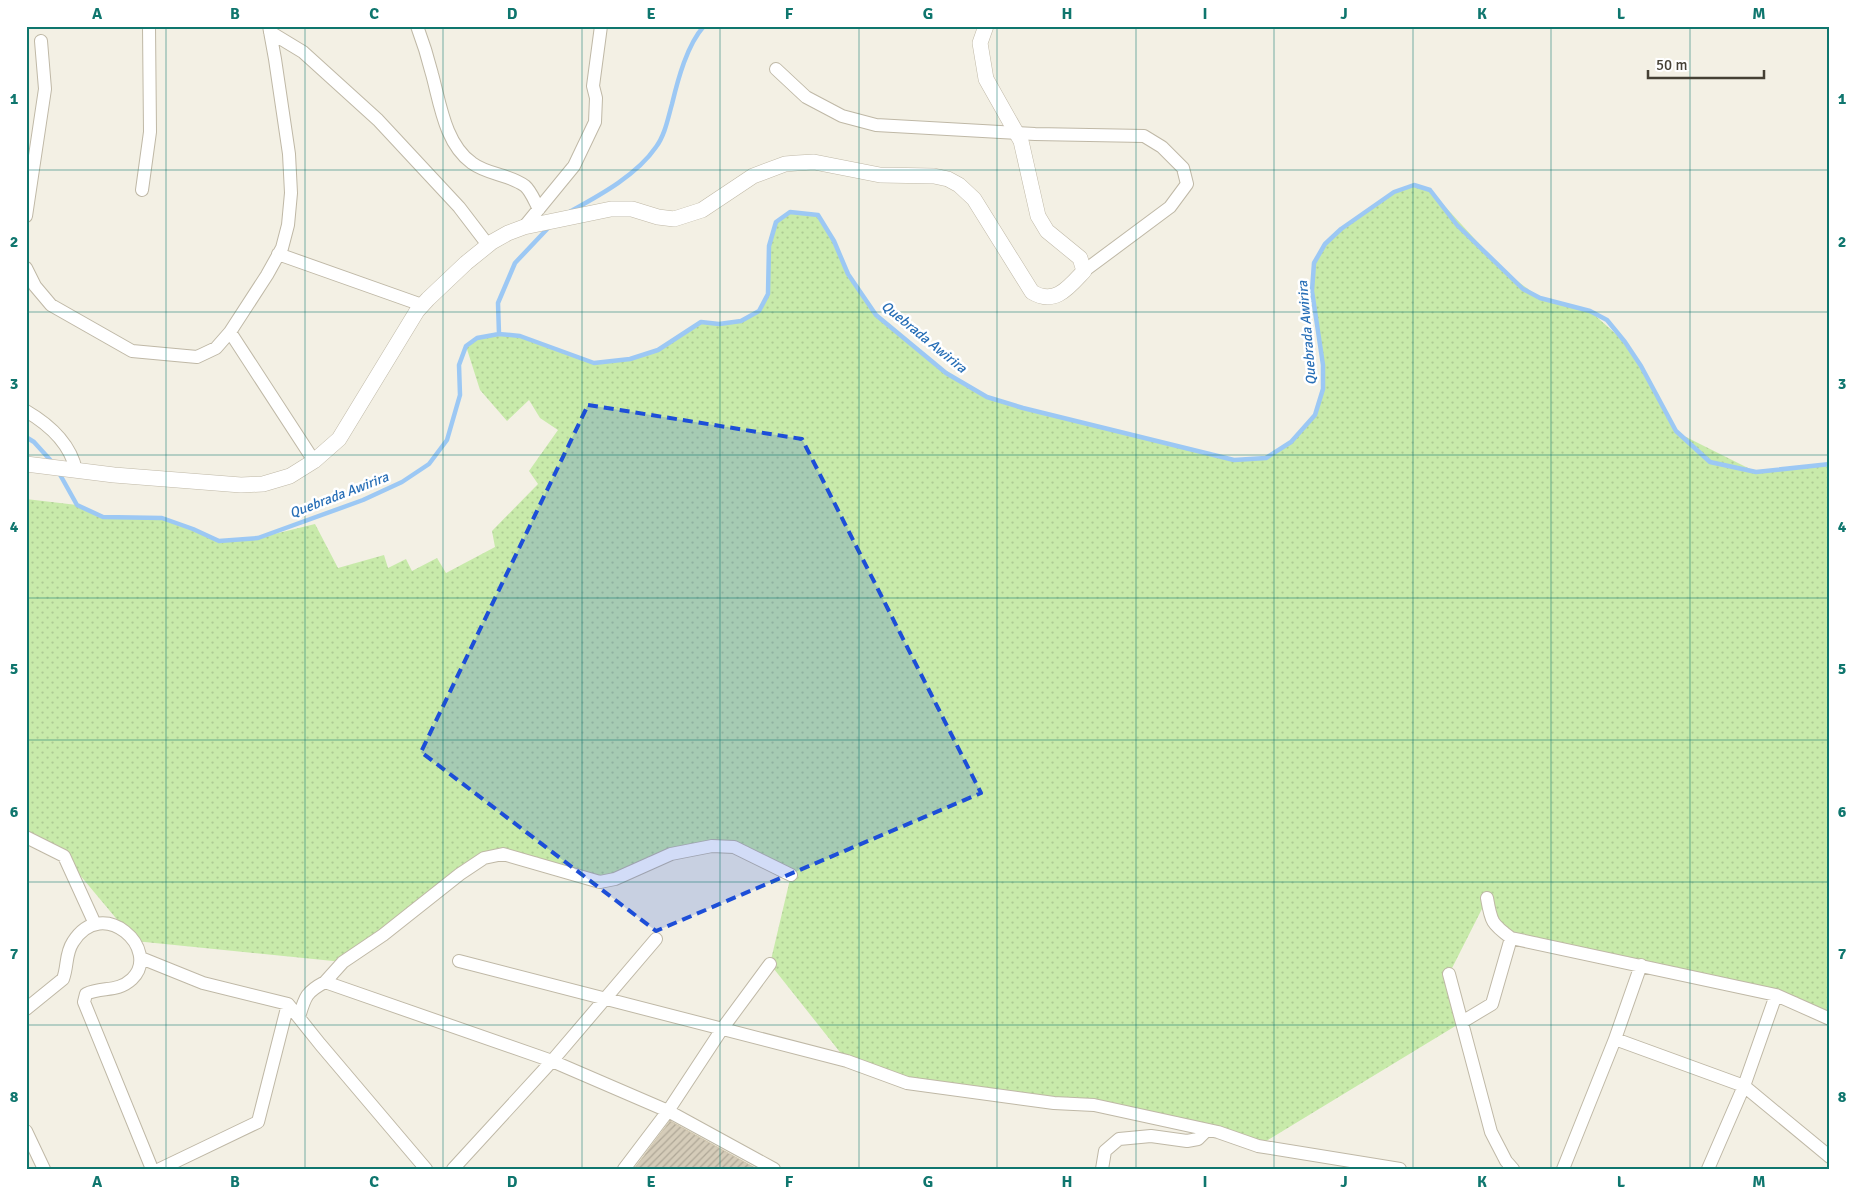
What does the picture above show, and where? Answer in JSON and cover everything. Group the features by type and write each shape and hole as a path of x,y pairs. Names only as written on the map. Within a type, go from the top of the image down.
{"street":[{"path":"142,190 150,132 149,26"},
{"path":"417,26 446,125 456,147 471,163 492,174 510,178 526,187 539,209"},
{"path":"524,227 574,166 594,122 596,98 593,86 601,26"},
{"path":"986,26 980,43 986,79 1021,141 1038,216 1046,231 1080,258 1084,271"},
{"path":"269,29 303,52 378,120 459,207 488,245"},
{"path":"26,268 35,286 51,305 132,351 196,357 216,348 230,332 278,254 288,225 291,193 289,154 269,29"},
{"path":"27,211 45,89 41,41"},
{"path":"26,464 241,485 263,484 290,476 314,461 339,438 422,305 466,262 488,245 508,233 524,227 611,209 632,209 674,220 702,210 753,176 785,164 814,162 880,175 934,176 948,179 959,185 974,199 1026,284 1032,292 1045,298 1053,297 1063,292 1084,271 1170,207 1187,184 1182,168 1162,147 1144,136 1017,133 876,124 842,116 806,97 776,68"},
{"path":"278,254 422,305"},
{"path":"230,332 314,461"},
{"path":"26,411 41,420 60,437 73,456 76,470"},
{"path":"26,837 64,856 95,924"},
{"path":"299,1017 305,997 312,988 325,982 343,962 383,936 460,874 484,858 503,854 600,882 615,879 671,854 712,846 734,847 791,875"},
{"path":"1487,898 1490,917 1495,927 1511,938 1776,995 1830,1019"},
{"path":"26,1009 64,979 66,961 72,943 80,932 95,924 110,923 125,931 136,941 140,958 138,969 132,979 113,989 95,989 86,994 84,1002 152,1169"},
{"path":"1462,1022 1492,1004 1511,938"},
{"path":"453,1169 552,1061 656,939"},
{"path":"140,958 203,983 288,1004 426,1169"},
{"path":"459,961 847,1061 907,1083 1054,1103 1094,1105 1207,1130 1258,1146 1400,1169"},
{"path":"624,1169 668,1111 722,1029 770,964"},
{"path":"1564,1169 1615,1039 1641,965"},
{"path":"1449,974 1491,1132 1506,1161 1513,1169"},
{"path":"325,982 552,1061 668,1111 774,1169"},
{"path":"1708,1169 1744,1086 1776,995"},
{"path":"160,1169 258,1122 288,1004"},
{"path":"1615,1039 1744,1086 1830,1157"},
{"path":"1102,1169 1105,1151 1119,1140 1151,1136 1187,1141 1198,1139 1207,1130"},
{"path":"26,1131 44,1169"}],"highlighted area":[{"path":"588,405 802,439 981,793 656,931 421,752"}],"green space":[{"path":"1414,185 1430,190 1505,272 1540,298 1590,311 1625,342 1641,366 1676,432 1756,472 1830,464 1830,1019 1776,995 1511,938 1487,899 1449,974 1462,1022 1258,1146 1094,1105 907,1083 847,1061 770,964 791,875 734,847 712,846 615,879 503,854 484,858 343,962 135,941 64,856 26,837 26,499 77,505 103,517 162,518 219,541 258,538 315,524 338,568 384,555 388,568 406,559 412,571 437,558 446,573 495,547 492,531 538,484 529,471 558,430 540,418 529,400 507,421 480,390 466,346 477,338 499,334 520,336 594,363 630,359 658,350 701,322 719,324 741,321 759,311 767,294 769,246 776,222 790,212 818,215 834,241 848,274 876,315 946,373 987,397 1023,408 1234,460 1266,458 1291,442 1315,415 1323,389 1323,365 1312,291 1314,263 1325,244 1341,229 1394,192"}],"building":[{"path":"670,1121 757,1169 634,1169"}],"waterway":[{"path":"571,211 606,191 639,167 656,147 666,126 688,52 704,26"},
{"name":"Quebrada Awirira","path":"58,471 77,505 103,517 162,518 219,541 258,538 363,500 402,482 429,464 447,440 460,395 459,365 466,346 477,338 499,334 520,336 594,363 630,359 658,350 701,322 719,324 741,321 759,311 768,294 769,246 776,222 790,212 818,215 834,241 848,274 876,315 946,373 987,397 1023,408 1234,460 1266,458 1291,442 1315,415 1323,389 1323,365 1312,291 1314,263 1325,244 1341,229 1394,192 1414,185 1430,190 1457,225 1523,289 1540,298 1590,311 1607,320 1641,366 1676,431 1710,462 1756,472 1830,464"},
{"path":"499,334 498,303 515,263 550,226"},
{"name":"Quebrada Awirira","path":"26,437 34,442 53,463"}]}
